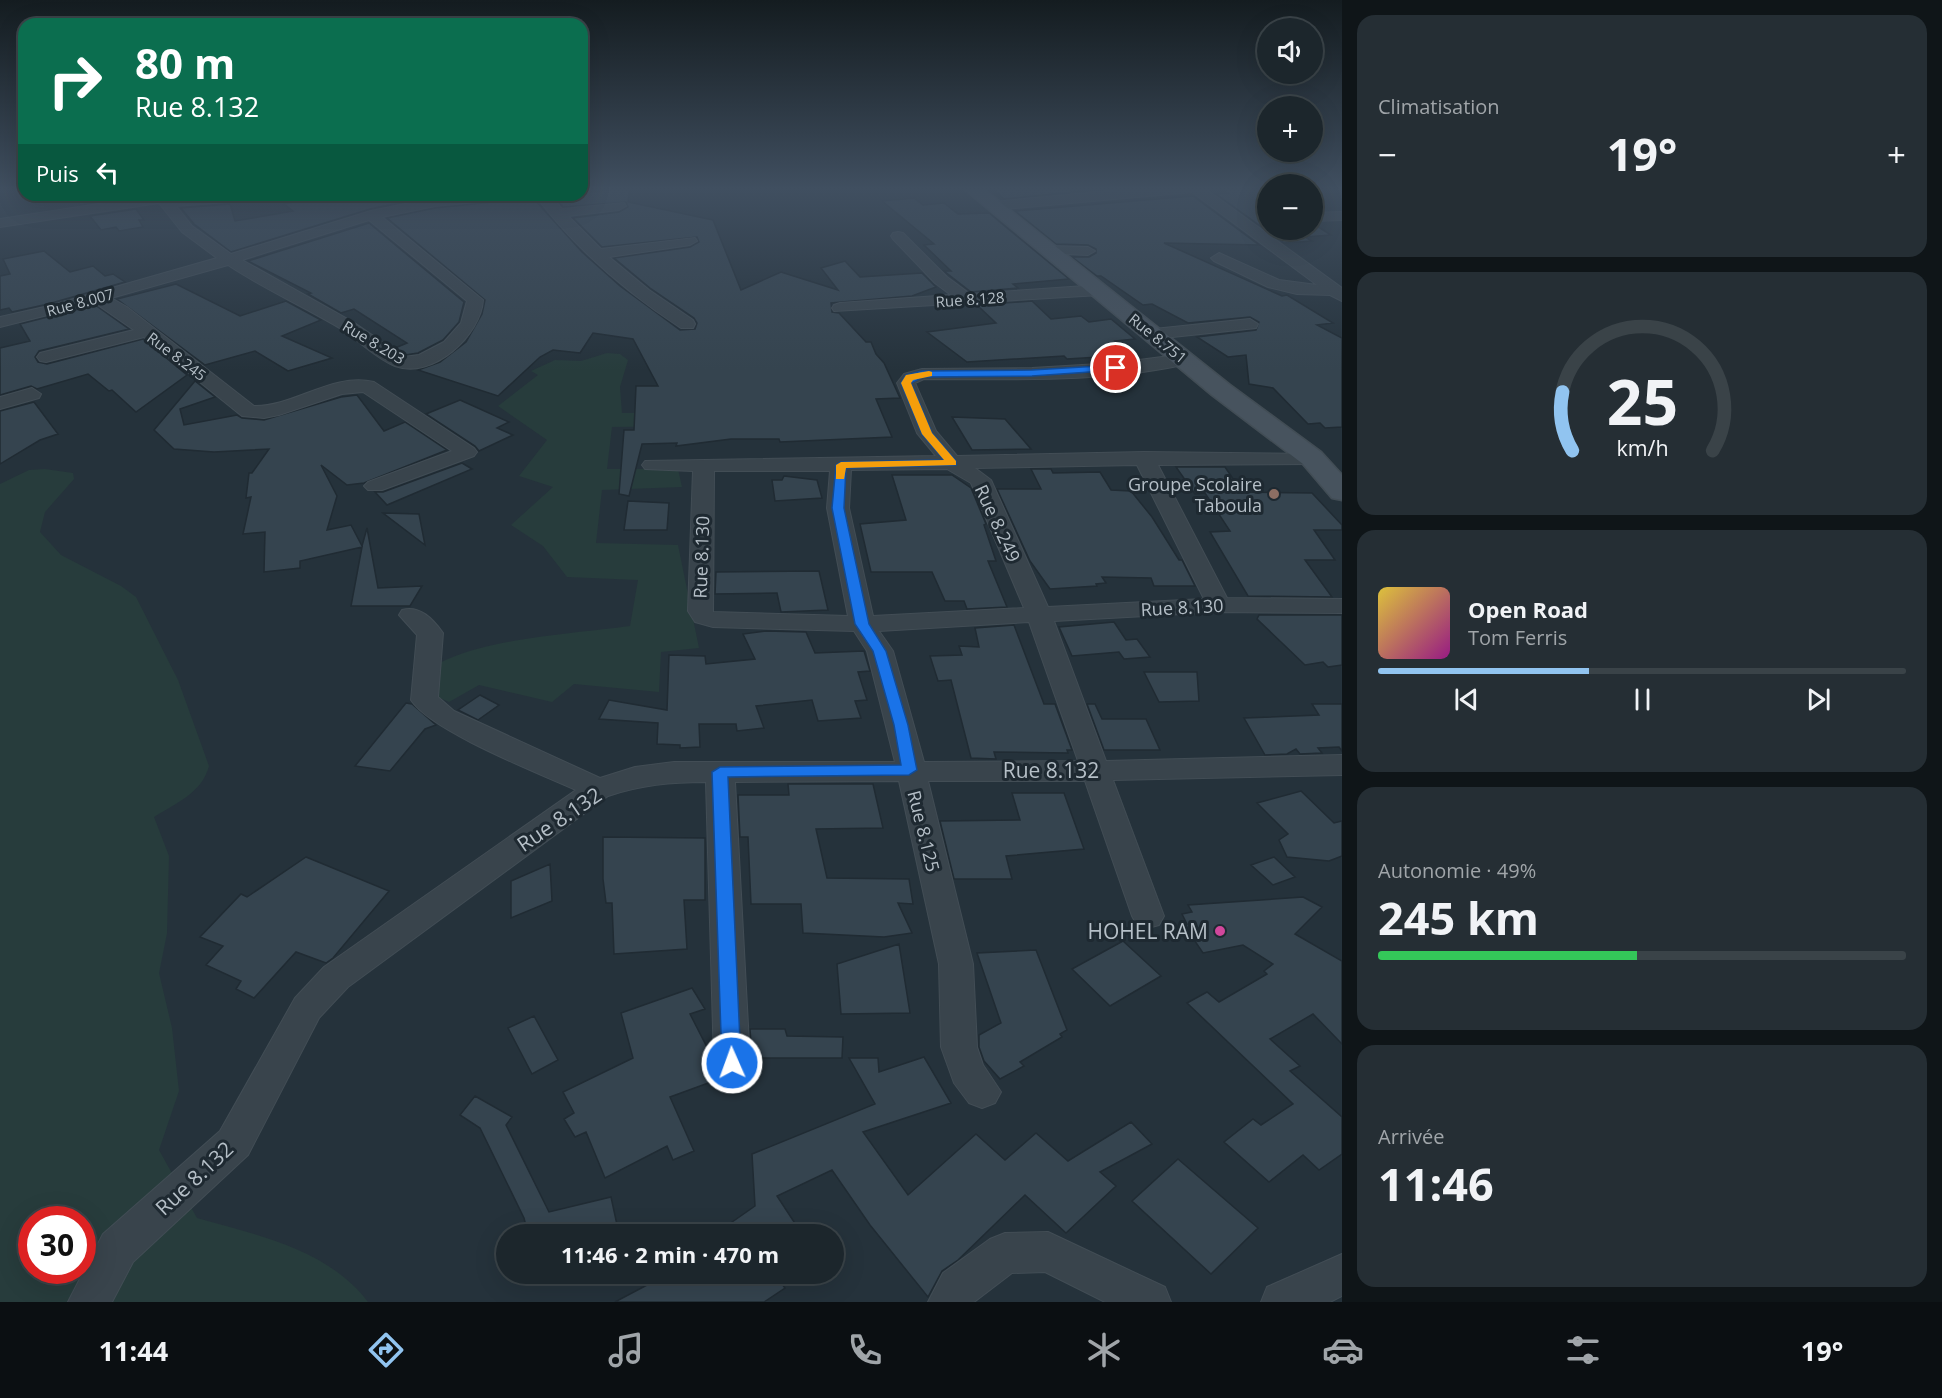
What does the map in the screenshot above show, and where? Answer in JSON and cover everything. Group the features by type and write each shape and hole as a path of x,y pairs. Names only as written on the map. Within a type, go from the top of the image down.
{"main road":[{"name":"Rue 8.751","path":"1045,248 1312,458 1342,492"}],"street":[{"path":"212,248 227,260"},
{"name":"Rue 8.007","path":"0,322 97,297 266,248"},
{"name":"Rue 8.203","path":"227,260 341,322 400,362 410,364 430,360 468,327 476,311 475,300 412,248"},
{"path":"592,248 687,324"},
{"path":"599,254 643,248"},
{"path":"909,248 941,280 966,299"},
{"path":"1276,248 1338,293"},
{"path":"1048,250 1088,251"},
{"path":"1219,258 1274,284 1338,293"},
{"name":"Rue 8.128","path":"840,308 1100,290"},
{"name":"Rue 8.245","path":"97,297 121,311 249,412 257,413 351,387 367,386 467,452 463,456 375,486"},
{"path":"1154,334 1250,324"},
{"path":"46,357 145,332"},
{"name":"Rue 8.249","path":"1148,916 1039,615 980,480 952,463 927,434 906,383 909,378 922,374 1032,373 1116,368 1185,359"},
{"path":"0,403 32,394"},
{"path":"1144,458 1219,605"},
{"path":"652,465 841,465 1144,458 1312,458"},
{"name":"Rue 8.130","path":"704,465 700,611 704,617 713,620 862,624 1219,605 1342,606"},
{"name":"Rue 8.125","path":"841,465 838,508 862,624 880,651 901,725 909,770 956,964 959,1047 967,1072 982,1092"},
{"path":"411,615 430,633 424,700 444,717 598,789"},
{"name":"Rue 8.132","path":"89,1302 118,1248 234,1143 307,1008 336,977 598,789 635,777 674,772 1096,771 1342,765"},
{"path":"720,772 732,1063"},
{"path":"949,1302 958,1288 1005,1253 1048,1252 1150,1302"},
{"path":"1282,1302 1342,1275"}],"green space":[{"path":"607,353 620,354 628,360 620,387 622,413 699,413 702,426 612,427 607,469 678,469 682,487 602,490 596,543 678,545 699,648 661,652 659,692 574,684 552,702 479,685 449,702 429,693 431,668 474,650 527,639 630,626 638,580 567,577 543,546 511,525 553,487 519,476 547,440 498,406 538,375 531,371 555,360 581,361"},
{"path":"45,469 73,473 74,479 45,512 40,532 61,555 121,586 136,597 178,680 209,766 201,783 194,790 154,817 169,856 167,933 159,973 172,1028 179,1091 159,1150 197,1218 290,1246 333,1269 352,1284 368,1302 0,1302 0,484 29,470"}],"building":[{"path":"225,248 245,248 231,252"},
{"path":"290,248 399,248 464,302 459,322 443,340 418,353 405,355 395,348 407,343 354,309 341,313 308,294 311,293 248,261"},
{"path":"423,248 578,248 620,286 680,330 695,329 697,323 694,318 650,288 614,258 685,248 724,248 741,290 781,272 838,290 821,268 845,261 860,277 922,273 936,287 912,296 831,303 832,312 839,313 866,342 871,342 876,354 884,363 900,398 876,399 892,437 780,442 779,439 731,439 676,446 677,443 642,444 629,496 619,494 624,430 634,430 636,386 658,386 633,339 593,333 580,353 553,350 540,357 498,396 418,370 440,362 466,342 482,314 485,300"},
{"path":"927,248 1031,248 1069,279 1013,284 1018,288 971,292 944,271 951,271"},
{"path":"1094,248 1175,248 1282,296 1287,295 1333,323 1317,325 1342,338 1342,427 1325,428 1320,423 1308,424 1273,388 1249,384 1246,355 1228,357 1197,337 1256,330 1259,322 1250,317 1188,323 1152,304 1143,305 1072,257 1089,257 1096,253"},
{"path":"44,251 70,272 93,266 105,276 113,274 125,282 48,304 12,312 9,308 0,310 0,276 10,274 3,259"},
{"path":"176,284 240,316 286,301 321,320 282,336 332,358 288,371 255,351 205,365 117,299"},
{"path":"1032,301 1051,319 1081,316 1089,322 1111,319 1135,339 1115,341 1131,355 1067,359 1064,356 967,362 927,332 996,323 977,305"},
{"path":"95,305 129,329 39,351 35,357 38,362 47,364 143,339 187,375 136,412 112,390 109,391 88,374 37,389 31,386 0,395 0,348 30,341 20,324"},
{"path":"195,381 215,397 180,409 184,425 237,415 242,418 264,420 341,397 357,395 384,431 405,422 447,450 364,483 347,485 321,465 337,496 327,530 351,525 362,546 367,528 378,588 422,586 410,606 351,606 362,547 300,561 300,568 264,572 265,532 243,534 251,497 246,498 249,473 252,473 269,449 214,452 174,449 154,430"},
{"path":"460,400 509,422 497,428 513,435 479,451 475,446 426,414"},
{"path":"34,402 58,434 40,440 0,464 0,411"},
{"path":"952,417 1005,419 1031,449 972,450"},
{"path":"462,463 472,469 387,505 375,492 383,492"},
{"path":"1176,467 1225,467 1242,492 1312,493 1342,525 1342,530 1314,530 1335,560 1305,560 1332,597 1248,596 1210,532 1230,531 1205,493 1195,494"},
{"path":"1031,469 1051,469 1053,473 1100,472 1111,490 1131,491 1152,517 1179,560 1182,560 1195,586 1154,586 1151,578 1102,577 1106,583 1096,584 1097,586 1050,589 1030,561 997,489 1041,489"},
{"path":"892,475 952,475 971,488 986,524 984,525 996,561 988,561 1007,607 967,609 964,601 945,601 932,572 871,572 860,524 906,520"},
{"path":"784,476 817,480 822,498 775,501 772,480 782,480"},
{"path":"628,501 669,503 667,530 624,530"},
{"path":"383,513 419,514 425,545"},
{"path":"819,571 828,610 781,612 777,593 715,594 716,572"},
{"path":"1259,615 1342,615 1342,665 1328,667 1323,662 1305,665 1257,619"},
{"path":"1114,622 1126,640 1137,639 1150,657 1124,659 1119,652 1072,656 1059,627"},
{"path":"1014,625 1044,704 1055,704 1072,750 1067,750 1068,753 994,752 996,759 971,758 951,680 938,681 930,656 962,655 959,646 979,647 975,628"},
{"path":"766,631 806,632 815,653 864,651 870,671 858,672 867,700 855,701 861,718 818,721 812,700 756,706 764,728 737,731 736,724 699,724 700,747 680,748 680,745 657,744 658,723 599,719 609,700 667,710 669,655 705,656 706,664 755,659 743,634"},
{"path":"1144,672 1197,672 1199,701 1159,702"},
{"path":"480,695 499,705 478,720 458,710"},
{"path":"406,703 412,704 436,725 425,729 390,771 355,766"},
{"path":"1087,704 1095,704 1102,719 1146,719 1160,750 1104,750"},
{"path":"1312,704 1342,704 1342,751 1339,747 1318,748 1322,753 1300,754 1296,749 1287,754 1265,755 1244,718 1319,715"},
{"path":"788,784 873,784 883,828 816,829 827,878 909,879 913,904 898,903 912,933 884,937 803,933 801,904 751,904 748,837 740,837 738,795 789,795"},
{"path":"1301,791 1334,823 1342,821 1342,856 1329,861 1287,857 1279,840 1288,834 1257,803"},
{"path":"1012,793 1064,793 1084,849 1006,856 1012,879 954,879 940,821 1020,820"},
{"path":"603,837 705,838 705,900 684,900 687,949 614,954 612,903 606,903 603,879"},
{"path":"306,857 389,891 333,958 326,963 296,952 254,998 236,989 241,981 206,965 223,946 200,937 241,894 247,897"},
{"path":"1274,857 1295,877 1273,885 1251,865"},
{"path":"550,864 552,901 511,918 511,881"},
{"path":"1303,897 1322,907 1295,934 1342,961 1342,1044 1313,1014 1270,1039 1300,1066 1290,1071 1342,1117 1342,1154 1319,1170 1303,1155 1269,1182 1224,1142 1253,1119 1261,1125 1293,1104 1187,1003 1207,992 1219,1002 1267,974 1264,971 1273,964 1243,945 1203,953 1184,925 1187,924 1182,914 1192,912 1188,905"},
{"path":"1123,941 1161,976 1110,1006 1072,969"},
{"path":"899,944 910,1013 841,1014 837,964"},
{"path":"1036,950 1067,1030 1060,1034 1062,1037 1020,1062 1024,1066 1000,1079 984,1061 979,1047 979,1035 1001,1023 977,953"},
{"path":"692,988 705,1009 690,1014 712,1057 717,1075 722,1078 670,1097 694,1151 673,1160 667,1146 605,1178 586,1132 575,1137 564,1119 574,1113 563,1092 633,1058 621,1013"},
{"path":"534,1016 558,1060 532,1074 508,1028"},
{"path":"750,1029 785,1029 787,1036 843,1037 842,1058 752,1058"},
{"path":"924,1057 951,1103 863,1132 908,1195 976,1134 1005,1160 1036,1133 1068,1161 1131,1122 1152,1144 1100,1172 1116,1186 1066,1233 1025,1195 958,1260 942,1271 928,1297 870,1225 832,1170 777,1196 795,1224 729,1224 755,1206 752,1154 875,1104 849,1058 878,1058 879,1072"},
{"path":"475,1096 512,1117 506,1125 549,1212 611,1197 617,1224 526,1224 480,1128 460,1115"},
{"path":"1178,1159 1258,1228 1211,1274 1132,1201"},
{"path":"649,1284 782,1284 785,1288 764,1302 615,1302"}],"slow traffic":[{"path":"840,477 841,465 952,463 927,434 906,383 909,378 929,374"}],"place":[{"name":"Groupe Scolaire Taboula","path":"1274,494"},
{"name":"HOHEL RAM","path":"1220,931"}],"route":[{"path":"732,1063 720,772 909,770 901,725 880,651 862,624 838,508 841,465 952,463 927,434 906,383 909,378 922,374 1032,373 1116,368"}]}
